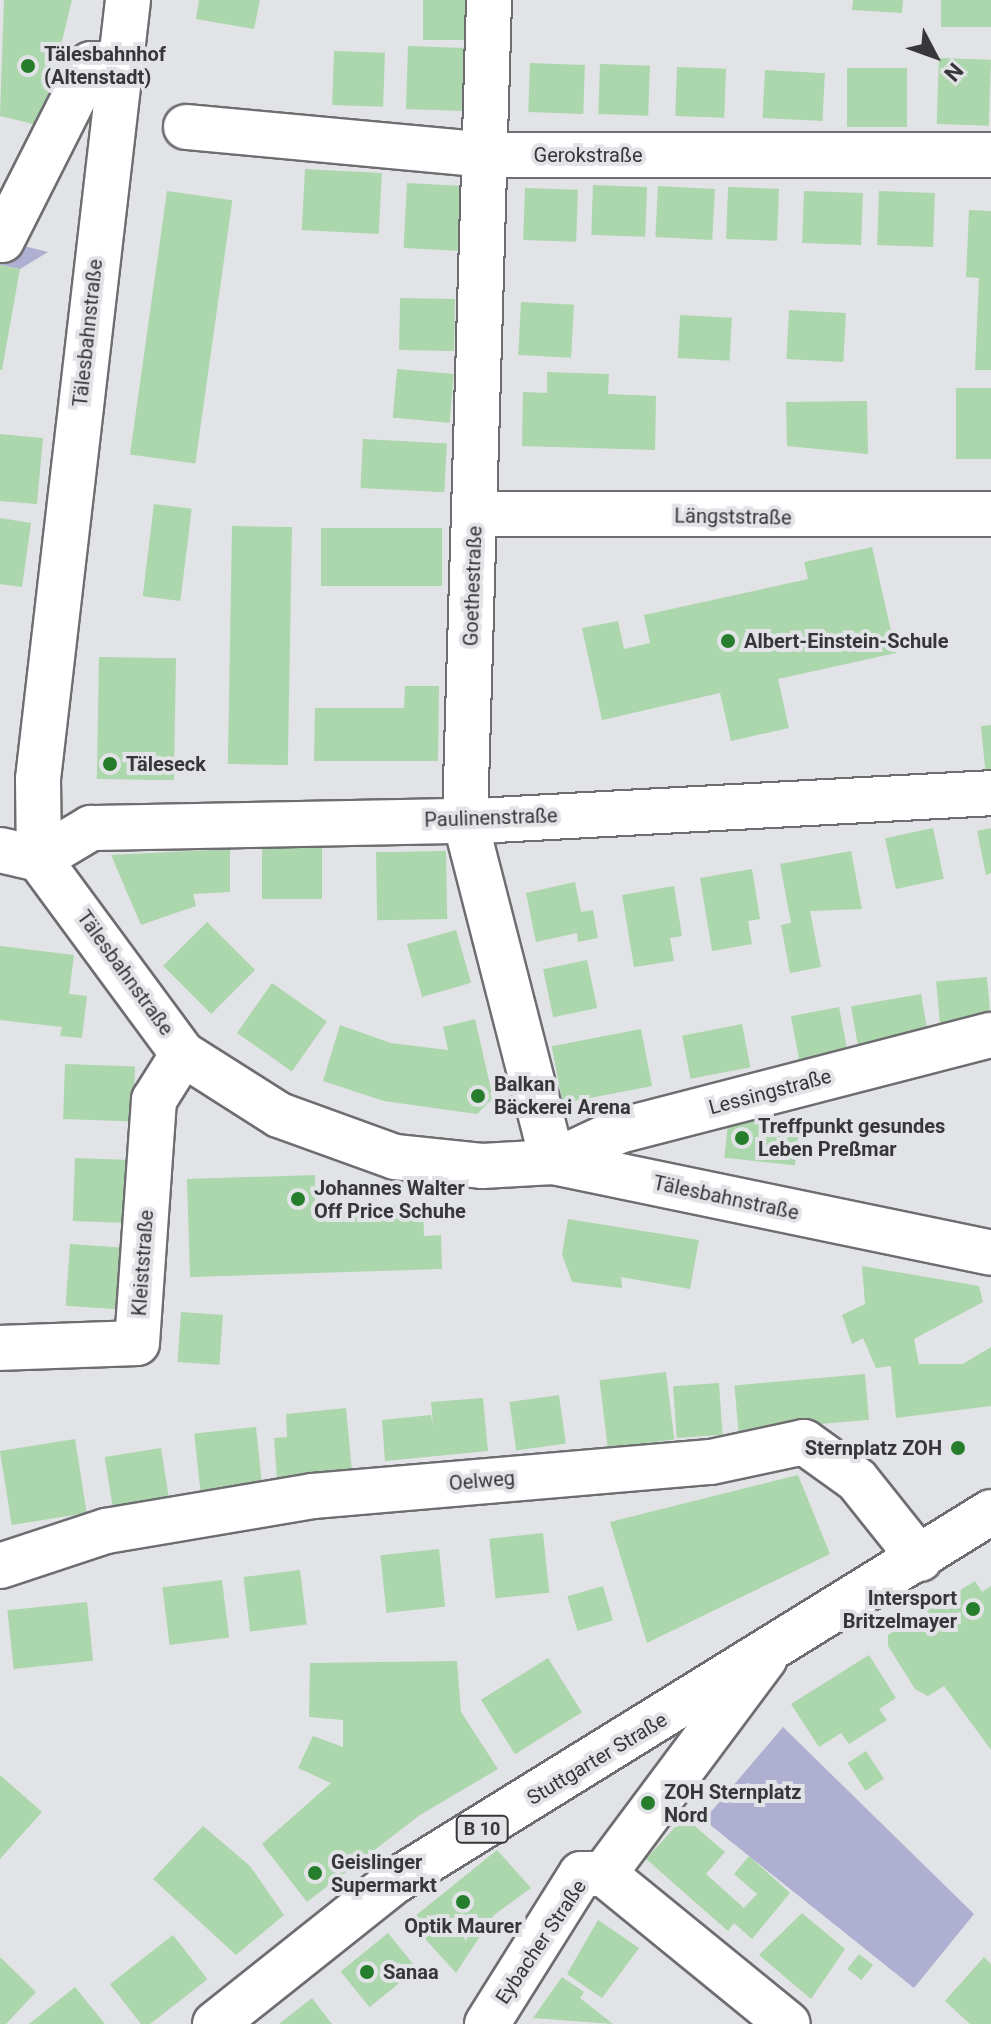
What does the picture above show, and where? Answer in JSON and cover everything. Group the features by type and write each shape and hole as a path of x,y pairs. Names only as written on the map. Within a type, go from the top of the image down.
{"street":[{"name":"Tälesbahnstraße","path":"128,0 38,779 20,854 183,1054 279,1115 395,1157 482,1166 553,1162 991,1253"},
{"name":"Goethestraße","path":"489,0 465,820 553,1162"},
{"path":"2,240 91,64 119,64"},
{"name":"Gerokstraße","path":"186,127 485,155 991,155"},
{"name":"Längststraße","path":"475,514 991,514"},
{"name":"Paulinenstraße","path":"20,854 91,828 465,820 991,793"},
{"name":"Lessingstraße","path":"553,1162 619,1131 991,1035"},
{"name":"Kleiststraße","path":"0,1348 137,1343 154,1100 183,1054"},
{"name":"Oelweg","path":"0,1566 106,1531 313,1496 711,1462 804,1442 857,1480 920,1559"},
{"name":"Stuttgarter Straße","path":"215,2024 395,1881 765,1658 991,1512"},
{"name":"Eybacher Straße","path":"487,2024 592,1874 616,1823 678,1773 765,1658"},
{"path":"592,1874 788,2024"}],"shaded area":[{"path":"0,240 48,252 20,269 0,265"},
{"path":"783,1727 974,1914 914,1988 704,1820"}],"building":[{"name":"Tälesbahnhof (Altenstadt)","path":"4,0 72,0 41,126 0,116"},
{"path":"199,0 260,0 254,29 196,19"},
{"path":"423,0 468,0 468,40 423,40"},
{"path":"853,0 903,0 902,13 852,10"},
{"path":"941,0 991,0 991,27 941,27"},
{"path":"408,46 466,48 464,111 406,109"},
{"path":"334,51 385,53 383,107 332,105"},
{"path":"939,58 991,60 989,126 937,124"},
{"path":"530,63 585,65 583,114 528,112"},
{"path":"600,64 650,66 648,116 598,114"},
{"path":"677,67 726,69 724,118 675,116"},
{"path":"847,68 907,68 907,127 847,127"},
{"path":"765,70 825,73 822,121 762,118"},
{"path":"305,169 382,173 379,234 302,230"},
{"path":"407,183 464,186 461,251 404,248"},
{"path":"593,185 647,187 645,237 591,235"},
{"path":"658,186 715,189 712,240 655,237"},
{"path":"728,187 779,189 777,241 726,239"},
{"path":"525,188 578,190 576,242 523,240"},
{"path":"167,191 232,200 195,464 130,454"},
{"path":"804,191 863,193 861,245 802,243"},
{"path":"879,191 935,193 933,247 877,245"},
{"path":"969,210 991,211 991,370 975,370 979,278 966,277"},
{"path":"0,265 20,269 2,370 0,370"},
{"path":"400,298 455,299 454,351 399,350"},
{"path":"521,302 574,305 571,358 518,355"},
{"path":"789,310 846,313 843,362 786,359"},
{"path":"680,315 732,318 730,361 678,358"},
{"path":"397,369 454,374 450,423 393,418"},
{"path":"547,372 609,374 608,394 656,396 655,450 522,446 523,392 547,393"},
{"path":"956,388 991,388 991,459 956,459"},
{"path":"867,401 868,454 787,446 786,402"},
{"path":"0,434 43,438 37,504 0,501"},
{"path":"363,439 447,443 444,492 360,488"},
{"path":"154,504 192,509 180,601 143,596"},
{"path":"0,518 31,523 22,587 0,584"},
{"path":"232,526 292,527 288,765 228,764"},
{"path":"321,528 442,528 442,586 321,586"},
{"path":"872,547 896,653 778,679 789,728 731,741 720,693 602,720 582,628 618,621 624,649 650,643 644,615 808,579 804,562"},
{"path":"99,657 176,658 174,780 97,779"},
{"path":"405,686 439,686 438,761 314,761 315,708 404,708"},
{"path":"991,725 991,777 986,778 981,726"},
{"path":"933,828 944,879 896,889 885,838"},
{"path":"991,828 991,873 986,875 977,831"},
{"path":"262,846 322,846 322,899 262,899"},
{"path":"230,849 230,892 193,894 196,906 141,925 111,855"},
{"path":"446,851 447,919 377,920 376,852"},
{"path":"851,851 862,909 810,911 821,967 790,973 781,925 791,923 780,864"},
{"path":"752,869 760,919 748,921 752,944 712,951 700,878"},
{"path":"575,882 581,912 593,910 598,938 578,942 577,933 536,942 526,893"},
{"path":"674,886 682,936 670,938 674,961 634,967 622,895"},
{"path":"207,922 255,970 211,1014 163,966"},
{"path":"456,930 471,983 422,997 407,944"},
{"path":"0,946 74,955 69,994 87,996 82,1038 60,1036 62,1027 0,1020"},
{"path":"587,960 597,1008 553,1017 543,969"},
{"path":"987,977 991,1022 940,1026 936,981"},
{"path":"272,983 327,1021 292,1071 237,1033"},
{"path":"921,994 929,1038 859,1051 851,1006"},
{"path":"839,1007 847,1050 799,1060 791,1016"},
{"path":"475,1019 493,1098 477,1114 384,1101 323,1081 340,1025 391,1043 448,1050 443,1027"},
{"path":"742,1024 750,1067 691,1079 682,1036"},
{"path":"641,1029 652,1086 563,1103 552,1046"},
{"path":"65,1064 135,1066 133,1121 63,1119"},
{"path":"729,1114 800,1121 795,1165 724,1158"},
{"path":"75,1158 131,1160 129,1223 73,1221"},
{"path":"315,1175 315,1208 423,1204 424,1236 441,1235 442,1269 190,1277 187,1179"},
{"path":"568,1219 699,1240 690,1289 621,1277 622,1288 572,1282 562,1254"},
{"path":"70,1244 124,1248 120,1310 66,1306"},
{"path":"862,1266 979,1286 983,1302 914,1339 919,1364 963,1364 991,1347 991,1406 896,1418 891,1366 876,1368 863,1338 852,1344 842,1315 865,1304"},
{"path":"181,1312 223,1315 219,1365 178,1362"},
{"path":"666,1372 674,1439 608,1448 599,1380"},
{"path":"865,1374 869,1420 739,1431 734,1385"},
{"path":"719,1383 723,1435 677,1438 673,1386"},
{"path":"559,1395 566,1444 516,1450 509,1402"},
{"path":"483,1398 488,1451 385,1461 382,1420 431,1415 433,1426 431,1402"},
{"path":"346,1408 352,1472 277,1478 274,1438 287,1437 286,1414"},
{"path":"256,1427 263,1492 201,1498 194,1433"},
{"path":"75,1439 87,1513 12,1525 0,1451"},
{"path":"161,1448 169,1501 113,1510 105,1457"},
{"path":"798,1475 830,1554 647,1643 610,1522"},
{"path":"543,1533 549,1593 496,1598 489,1539"},
{"path":"439,1549 445,1607 386,1613 380,1555"},
{"path":"300,1570 307,1625 250,1632 243,1577"},
{"path":"222,1580 229,1638 170,1645 162,1587"},
{"path":"975,1581 982,1592 991,1586 991,1750 944,1686 928,1696 915,1689 888,1646 888,1635"},
{"path":"603,1586 613,1621 577,1631 567,1596"},
{"path":"87,1602 93,1661 14,1669 7,1610"},
{"path":"869,1655 896,1698 879,1709 887,1720 849,1744 841,1733 819,1747 791,1704"},
{"path":"548,1658 582,1712 515,1754 481,1700"},
{"path":"457,1661 461,1712 498,1769 420,1815 307,1902 262,1844 331,1783 298,1768 313,1736 343,1747 343,1720 309,1717 310,1663"},
{"path":"866,1751 884,1779 866,1791 848,1763"},
{"path":"0,1775 42,1812 0,1859"},
{"path":"684,1817 725,1852 706,1874 744,1908 757,1894 734,1874 749,1856 790,1893 752,1939 734,1923 728,1931 646,1859"},
{"path":"203,1826 250,1866 284,1915 236,1955 153,1879"},
{"path":"497,1850 531,1888 494,1915 456,1973 409,1921"},
{"path":"802,1913 845,1949 811,1999 759,1955"},
{"path":"598,1920 639,1948 602,1998 567,1974"},
{"path":"388,1933 417,1969 370,2007 341,1971"},
{"path":"173,1935 207,1979 150,2024 141,2024 110,1984"},
{"path":"859,1954 873,1965 861,1980 847,1969"},
{"path":"0,1957 36,1992 6,2024 0,2024"},
{"path":"984,1957 991,1964 991,2024 970,2024 945,2001"},
{"path":"562,1977 584,1992 580,1998 613,2024 533,2018"},
{"path":"75,1987 105,2024 29,2024"},
{"path":"312,1998 332,2024 279,2024"}],"place":[{"name":"Tälesbahnhof (Altenstadt)","path":"28,66"},
{"name":"Albert-Einstein-Schule","path":"728,641"},
{"name":"Täleseck","path":"110,764"},
{"name":"Balkan Bäckerei Arena","path":"478,1096"},
{"name":"Treffpunkt gesundes Leben Preßmar","path":"742,1138"},
{"name":"Johannes Walter Off Price Schuhe","path":"298,1199"},
{"name":"Sternplatz ZOH","path":"958,1448"},
{"name":"Intersport Britzelmayer","path":"973,1609"},
{"name":"ZOH Sternplatz Nord","path":"648,1803"},
{"name":"Geislinger Supermarkt","path":"315,1873"},
{"name":"Optik Maurer","path":"463,1902"},
{"name":"Sanaa","path":"367,1972"}]}
